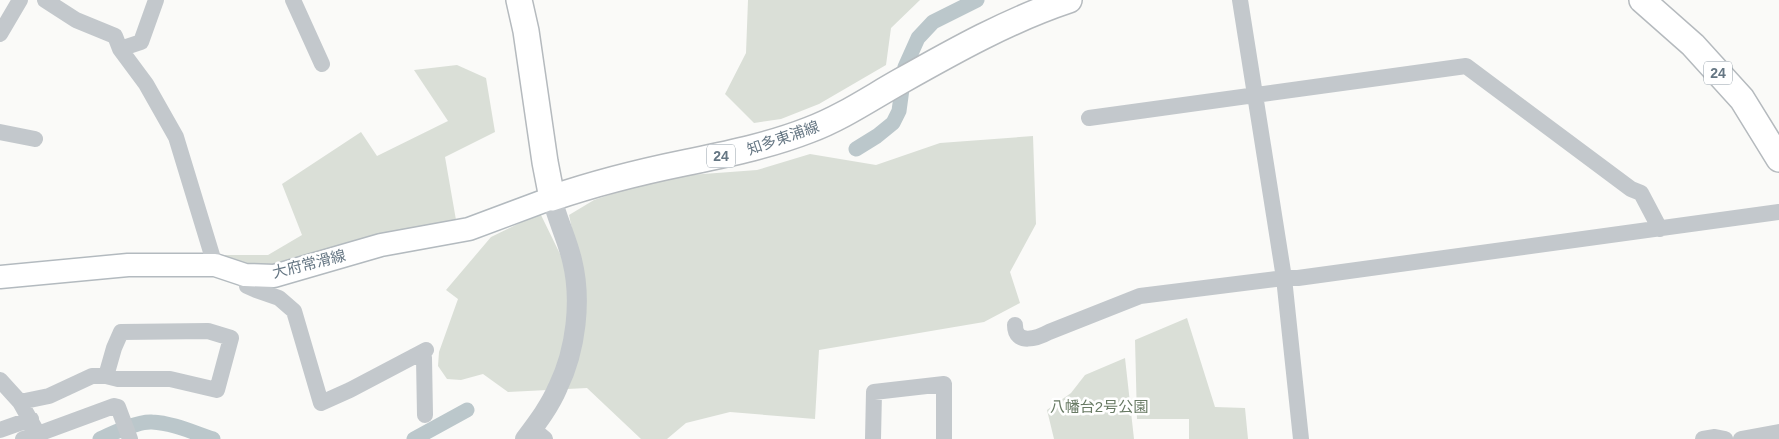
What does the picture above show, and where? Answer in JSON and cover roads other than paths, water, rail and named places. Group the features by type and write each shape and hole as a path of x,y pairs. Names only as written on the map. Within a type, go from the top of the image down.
{"main road":[{"name":"知多東浦線","path":"552,198 634,174 770,145 839,118 881,92 981,36 1044,8 1070,0"},
{"name":"24","path":"1642,0 1693,44 1742,99 1779,159"},
{"path":"521,2 552,198"},
{"name":"大府常滑線","path":"0,277 128,265 215,265 245,274 274,276 381,245 469,229 552,198"}],"street":[{"path":"0,34 20,0"},
{"path":"45,0 76,20 115,36 120,49 146,84 176,136 215,265"},
{"path":"120,49 141,42 156,0"},
{"path":"292,0 322,64"},
{"path":"1240,0 1284,278 1301,439"},
{"path":"1089,118 1466,66 1631,189 1641,193 1660,229"},
{"path":"0,132 35,139"},
{"path":"534,436 565,370 576,316 577,285 572,259 552,198"},
{"path":"1015,325 1015,330 1021,338 1035,339 1140,296 1284,278 1298,278 1779,212"},
{"path":"245,274 247,286 280,298 294,311 321,403 424,351 424,414"},
{"path":"20,402 49,396 92,376 106,376 118,380 170,379 217,390 231,338 208,331 121,332 106,376"},
{"path":"0,380 20,402 31,420 31,437 114,406 118,407 130,439"},
{"path":"873,439 874,392 944,384 944,439"},
{"path":"0,430 31,420"},
{"path":"1741,439 1779,432"},
{"path":"1703,439 1715,437 1725,439"}],"waterway":[{"path":"856,149 893,123 899,111 905,67 918,38 933,22 977,0"},
{"path":"414,439 467,410"},
{"path":"100,439 133,425 146,422 176,426 213,439"}],"park label":[{"name":"八幡台2号公園","path":"1099,407"}]}
